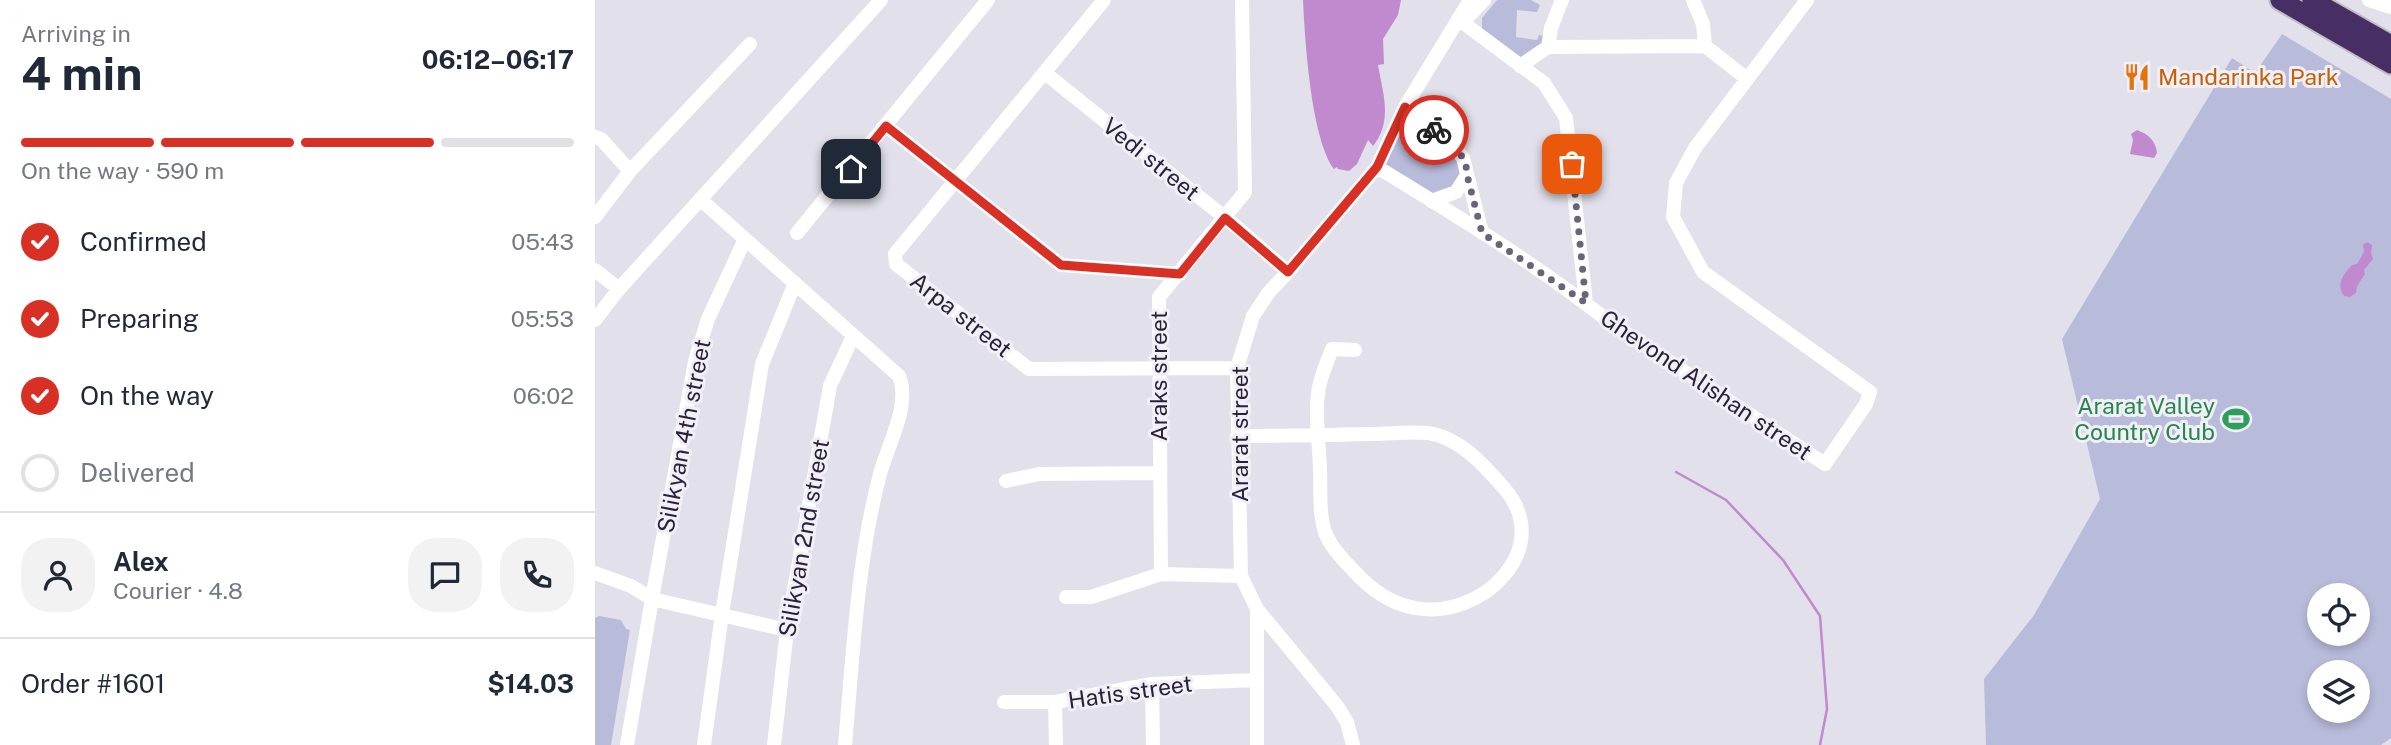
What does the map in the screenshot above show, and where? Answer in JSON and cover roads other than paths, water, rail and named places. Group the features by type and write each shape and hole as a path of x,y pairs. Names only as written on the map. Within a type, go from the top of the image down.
{"highway":[{"path":"2280,0 2391,64"},
{"path":"2312,0 2391,45"}],"street":[{"path":"595,320 619,289 881,0"},
{"path":"797,233 988,0"},
{"name":"Arpa street","path":"1104,0 895,254 896,264 1029,369 1237,368"},
{"name":"Araks street","path":"1161,574 1159,298 1245,192 1242,0"},
{"name":"Ararat street","path":"1257,609 1241,576 1237,436 1237,368 1253,316 1269,292 1377,167 1405,107 1470,0"},
{"name":"Ararat street","path":"1458,23 1484,0"},
{"path":"1548,47 1551,28 1562,0"},
{"path":"1693,0 1703,24 1705,46"},
{"path":"2369,0 2391,8"},
{"path":"1520,66 1548,47 1705,46 1746,78 1806,1"},
{"path":"1458,23 1544,83 1566,118 1586,303"},
{"path":"595,217 630,171 750,44"},
{"name":"Vedi street","path":"1045,73 1288,272"},
{"name":"Ghevond Alishan street","path":"1377,167 1482,233 1586,303 1612,324 1825,464 1866,404 1871,392 1703,272 1673,217 1676,183 1695,148 1746,78"},
{"path":"1405,107 1454,146 1467,166 1482,233"},
{"path":"886,126 1061,265 1180,274"},
{"path":"595,136 601,139 630,171"},
{"path":"1431,201 1456,192 1467,175"},
{"path":"700,199 899,376 904,388 903,404 880,475 866,550 855,630 845,745"},
{"name":"Silikyan 4th street","path":"627,745 695,361 708,320 745,239"},
{"path":"595,270 619,289"},
{"path":"704,745 762,364 795,283"},
{"name":"Silikyan 2nd street","path":"774,745 787,630 830,386 853,336"},
{"path":"1237,436 1319,435 1428,433 1444,438 1470,454 1508,494 1520,518 1523,541 1502,578 1476,598 1435,610 1403,606 1369,586 1346,564 1327,536 1322,520 1319,435 1318,393 1332,349 1355,350"},
{"path":"1006,481 1039,474 1160,472"},
{"path":"595,573 631,586 652,599 787,630"},
{"path":"1066,597 1091,597 1161,574 1241,576"},
{"path":"1257,609 1257,745"},
{"path":"1257,609 1337,706 1347,722 1353,745"},
{"name":"Hatis street","path":"1004,702 1055,702 1152,684 1257,680"},
{"path":"1152,684 1153,745"},
{"path":"1055,702 1056,745"}],"waterway":[{"path":"1676,472 1726,500 1783,560 1820,616 1827,709 1820,745"}],"place":[{"name":"Mandarinka Park","path":"2137,77"},
{"name":"Ararat Valley Country Club","path":"2236,419"}]}
